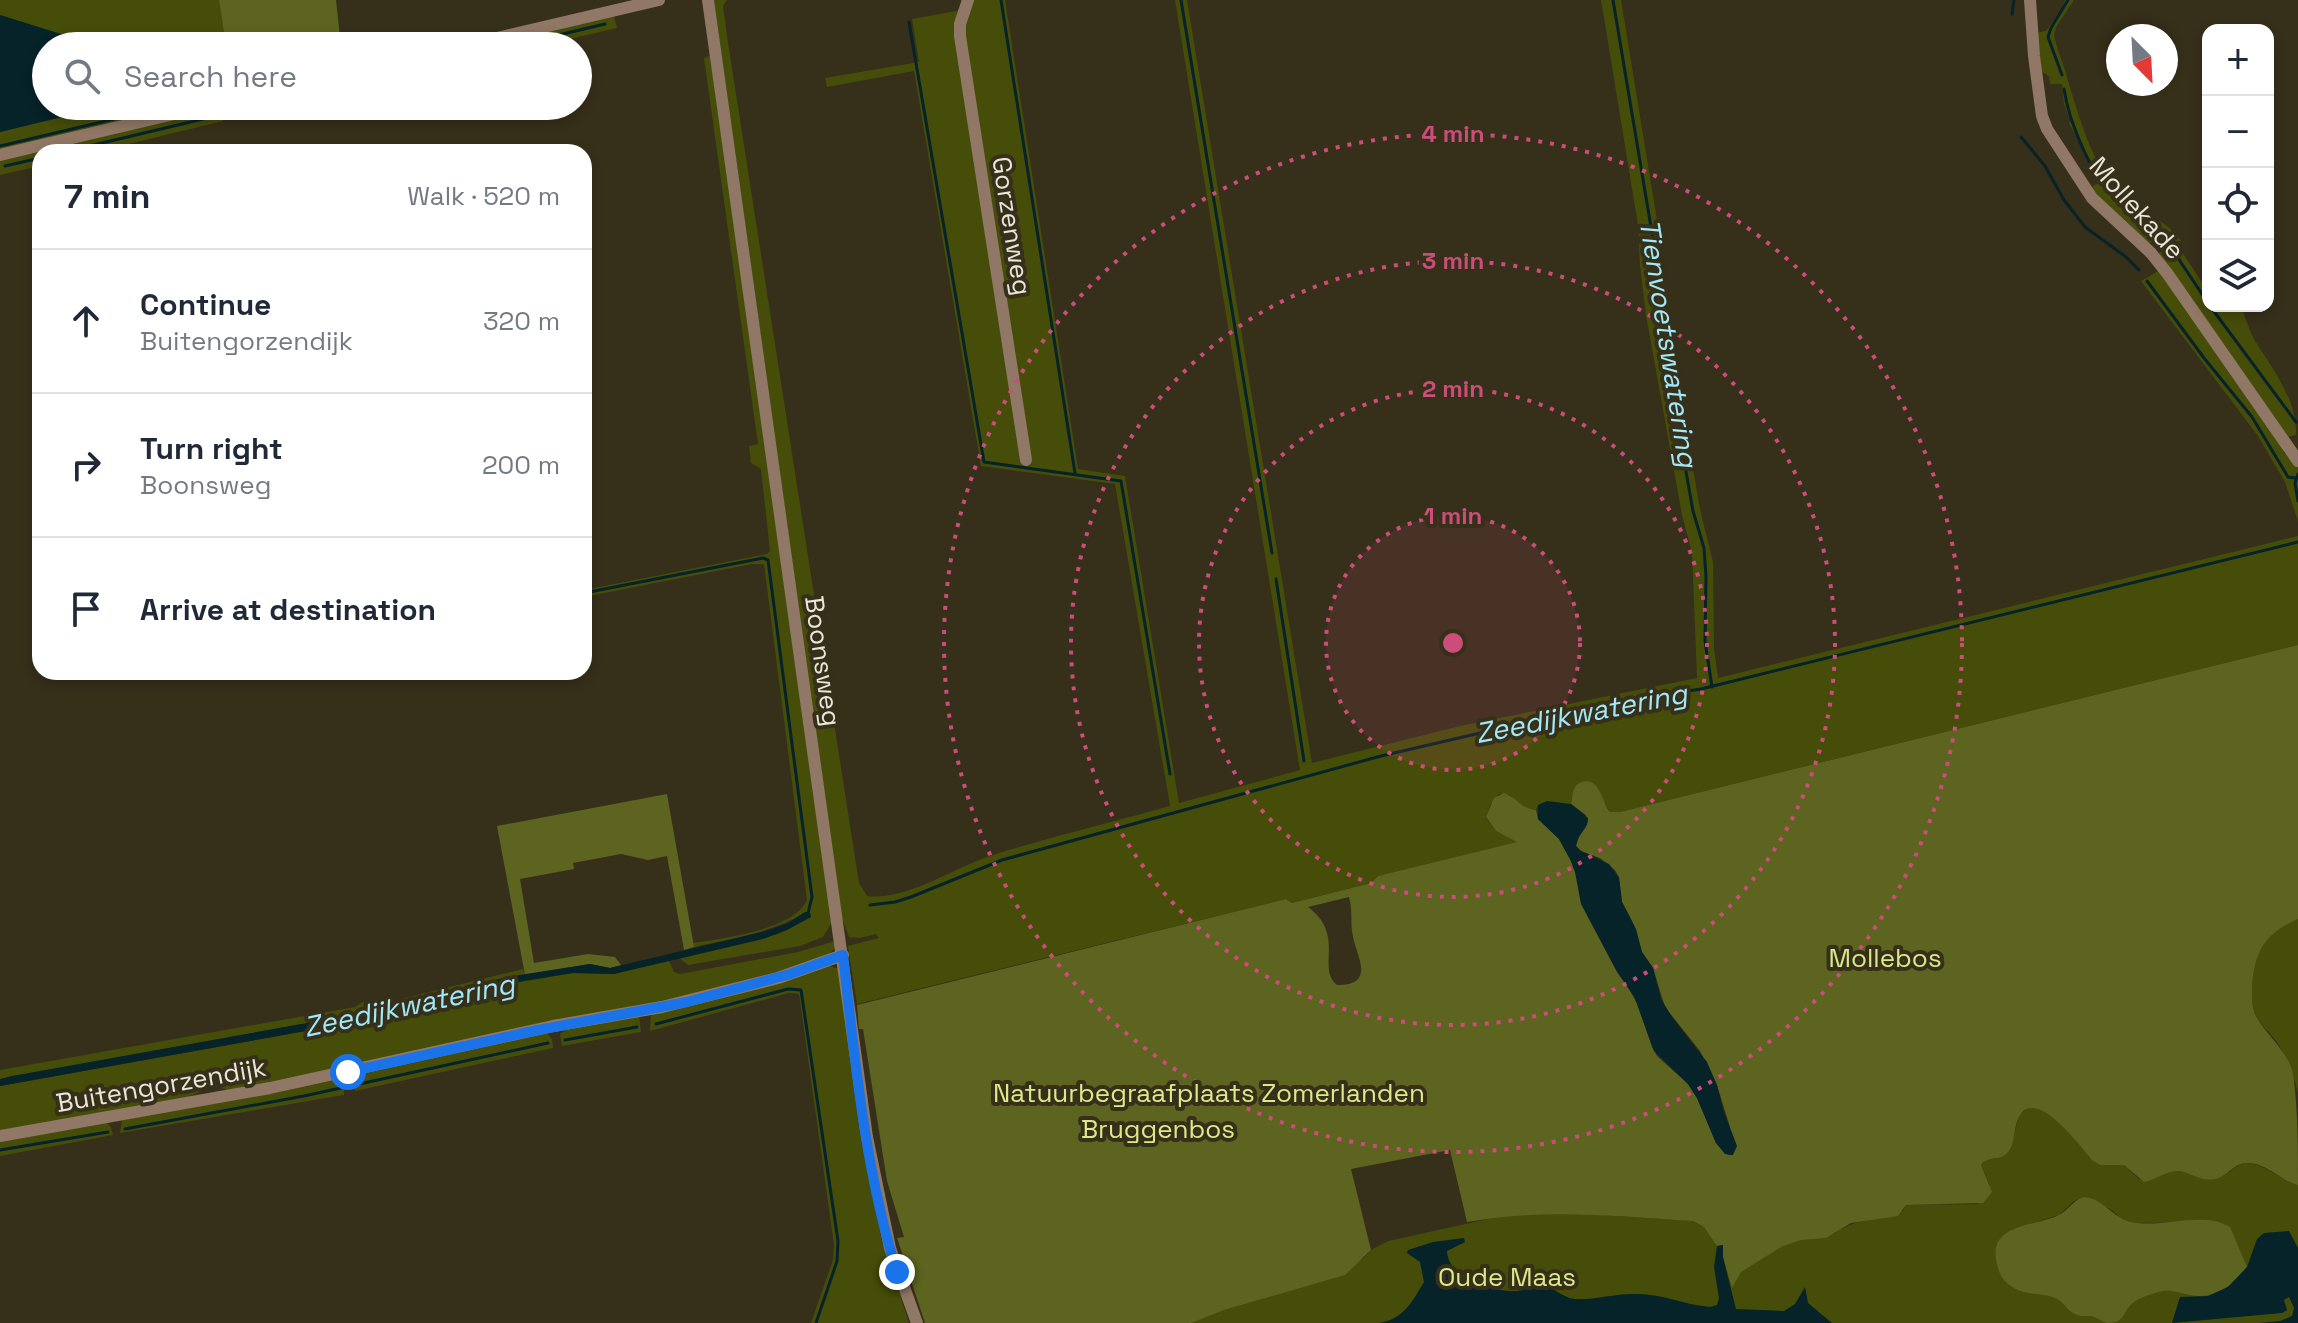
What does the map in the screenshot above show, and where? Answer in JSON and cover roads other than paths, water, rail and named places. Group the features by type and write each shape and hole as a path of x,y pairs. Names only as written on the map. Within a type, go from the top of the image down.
{"street":[{"path":"523,32 659,0"},
{"name":"Boonsweg","path":"708,0 860,1086 877,1189 895,1265 917,1323"},
{"name":"Gorzenweg","path":"968,0 960,24 960,36 1026,460"},
{"name":"Mollekade","path":"2030,0 2042,116 2050,135 2092,198 2151,253 2167,273 2298,461"},
{"path":"47,144 149,120"},
{"path":"0,155 32,147"},
{"name":"Buitengorzendijk","path":"0,1136 270,1088 533,1031 653,1009 778,978 843,955"}],"water":[{"path":"0,15 54,32 32,32 32,120 49,120 0,132"},
{"path":"1547,801 1571,804 1588,818 1576,846 1609,864 1619,878 1622,902 1636,929 1642,952 1653,968 1661,999 1707,1062 1717,1085 1737,1146 1733,1155 1725,1154 1716,1143 1688,1084 1654,1051 1634,996 1617,972 1581,904 1571,861 1559,839 1538,819 1538,805"},
{"path":"805,912 810,913 811,917 763,939 614,974 573,973 523,981 339,1025 0,1086 0,1079 12,1076 352,1015 513,976 590,964 610,968 766,931 788,923"},
{"path":"2289,1231 2298,1248 2298,1323 2259,1323 2280,1321 2292,1316 2294,1308 2289,1297 2284,1300 2287,1310 2282,1313 2172,1323 2180,1297 2208,1296 2228,1287 2247,1267 2257,1239 2264,1233"},
{"path":"1464,1238 1465,1242 1447,1251 1449,1261 1463,1276 1484,1286 1516,1291 1535,1286 1546,1287 1575,1299 1647,1294 1710,1307 1717,1305 1719,1298 1714,1267 1717,1246 1723,1245 1736,1309 1784,1311 1795,1304 1805,1287 1808,1303 1832,1323 1379,1323 1401,1314 1424,1282 1420,1262 1407,1253 1408,1250 1433,1242"}],"waterway":[{"path":"1001,0 1075,473"},
{"path":"1181,0 1272,553"},
{"name":"Tienvoetswatering","path":"1613,0 1653,239 1652,273 1657,308 1693,511 1704,548 1705,641 1712,687"},
{"path":"2012,14 2014,0"},
{"path":"2062,75 2048,37 2068,0"},
{"path":"909,22 984,462 1121,481 1170,774"},
{"path":"571,32 605,24"},
{"path":"2064,89 2076,133 2099,178 2117,201 2163,234"},
{"path":"0,146 110,120"},
{"path":"98,144 199,120"},
{"path":"2021,137 2045,166 2064,200 2085,227 2139,270"},
{"path":"5,166 32,160"},
{"path":"2174,252 2202,294"},
{"path":"2147,281 2252,417 2288,477 2295,478"},
{"path":"2214,312 2296,422"},
{"name":"Zeedijkwatering","path":"2298,474 2295,483 2298,501"},
{"name":"Zeedijkwatering","path":"870,905 911,897 1002,860 1381,756 1614,702 1701,689 2298,542"},
{"path":"592,591 763,558 768,560 812,897 808,913"},
{"path":"1276,579 1304,761"},
{"path":"656,1024 788,989 801,990 838,1241 837,1261 816,1323"},
{"path":"565,1040 637,1027"},
{"path":"125,1129 304,1096 548,1043"},
{"path":"0,1150 108,1132"}],"park label":[{"name":"Mollebos","path":"1885,958"},
{"name":"Natuurbegraafplaats Zomerlanden","path":"1209,1093"},
{"name":"Bruggenbos","path":"1158,1129"},
{"name":"Oude Maas","path":"1507,1277"}]}
